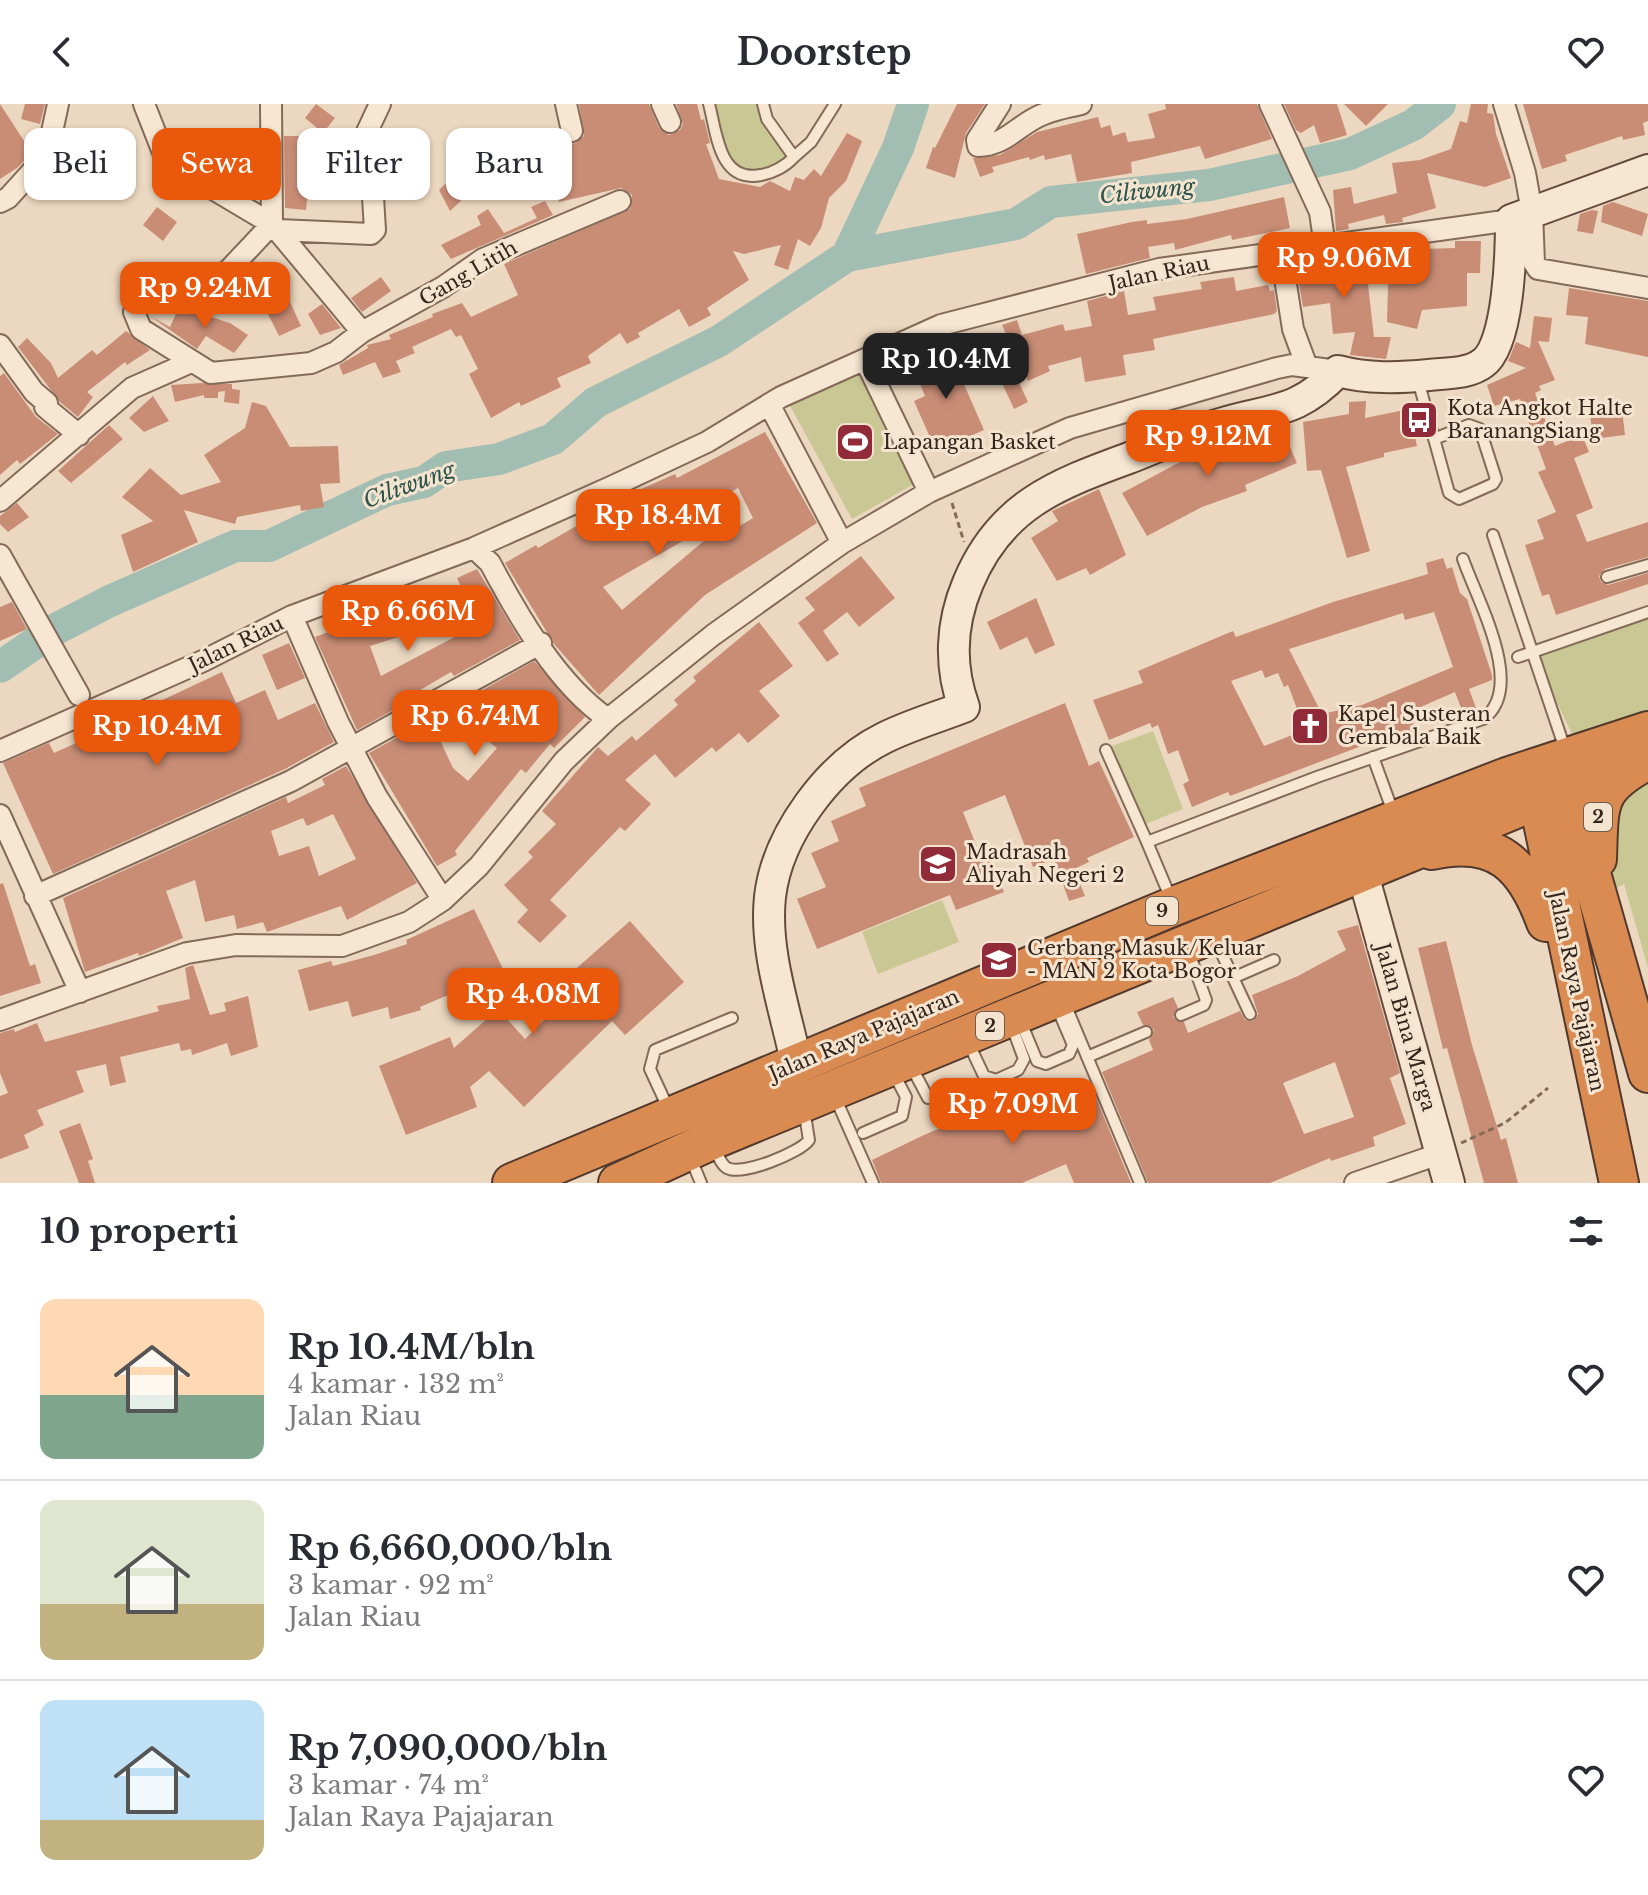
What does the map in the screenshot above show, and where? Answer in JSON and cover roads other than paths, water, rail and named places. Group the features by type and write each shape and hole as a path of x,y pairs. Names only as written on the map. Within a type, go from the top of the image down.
{"highway":[{"name":"Jalan Raya Pajajaran","path":"512,1183 672,1115 805,1089 899,1063 1198,939 1383,850 1648,731"},
{"name":"Jalan Raya Pajajaran","path":"1550,776 1648,758"},
{"name":"2","path":"1599,897 1599,809 1610,784 1648,758"},
{"name":"Jalan Raya Pajajaran","path":"1550,776 1599,897 1648,1073"},
{"name":"Jalan Raya Pajajaran","path":"1550,776 1583,1023 1619,1183"},
{"path":"1383,850 1468,847 1492,850 1521,869 1540,906 1583,1023"},
{"name":"Jalan Raya Pajajaran","path":"629,1181 701,1158 805,1089 835,1078 824,1062 831,1049 1174,906 1383,850"}],"street":[{"path":"0,202 8,198 47,155 58,104"},
{"path":"144,104 170,170 186,173 275,227 362,332"},
{"path":"271,104 275,227"},
{"path":"203,292 275,227 371,234 375,230 372,181 358,151 380,104"},
{"path":"566,104 571,128"},
{"path":"1000,104 977,140 978,146 1005,141 1020,126 1044,114 1081,104"},
{"path":"1270,104 1320,212 1325,247"},
{"path":"0,1020 187,953 236,945 342,946 409,922 443,900 487,857 564,761 608,719 713,635 842,543 937,489 1044,438 1098,418 1277,368 1307,367 1365,378 1468,371 1485,363 1494,348 1522,216 1525,173 1504,104"},
{"path":"1522,216 1648,170"},
{"name":"Gang Litih","path":"148,299 140,301 134,312 141,329 191,362 218,374 311,363 336,352 362,332 443,287 483,259 620,201"},
{"path":"1522,216 1538,269 1549,274 1648,288"},
{"name":"Jalan Riau","path":"0,751 188,668 292,616 474,548 707,442 769,404 941,325 1159,269 1522,216"},
{"path":"1281,253 1293,329 1307,367"},
{"path":"3,356 47,403 45,407 79,435"},
{"path":"865,360 937,489"},
{"path":"0,501 144,380 191,362"},
{"path":"805,1089 771,942 770,898 776,868 801,820 822,788 842,766 883,738 964,707 956,684 954,644 957,609 978,559 995,533 1034,498 1071,479 1210,427 1293,407 1317,393 1338,371"},
{"path":"769,404 842,543"},
{"path":"474,548 490,563 575,691 608,719"},
{"path":"0,555 79,695"},
{"path":"292,616 377,797 443,900"},
{"path":"35,896 291,781 541,643"},
{"path":"0,815 80,992"},
{"name":"Jalan Bina Marga","path":"1383,850 1449,1183"},
{"path":"1355,1183 1442,1153"}],"lane":[{"path":"709,104 723,158 735,173 748,177 765,175 794,157 811,142 835,104"},
{"path":"763,104 767,119 794,157"},
{"path":"1417,376 1434,439 1453,497 1459,499 1493,484 1496,479 1480,429 1469,425 1434,439"},
{"path":"1493,535 1533,652 1550,776"},
{"path":"1147,842 1483,719 1500,700 1504,681 1463,559"},
{"path":"1607,577 1648,565"},
{"path":"1518,657 1648,612"},
{"path":"1106,750 1174,906"},
{"path":"1373,757 1383,850"},
{"path":"1198,939 1235,977 1250,1014"},
{"path":"1181,1015 1204,1005 1206,1000 1198,939"},
{"path":"1235,977 1274,960"},
{"path":"1014,1016 1037,1061 1046,1064 1069,1054 1073,1045 1057,998"},
{"path":"1057,998 1087,1057 1140,1183"},
{"path":"966,1036 984,1076 996,1080 1018,1070 1024,1059 1014,1016"},
{"path":"672,1115 650,1069 655,1050 732,1018"},
{"path":"1087,1057 1146,1032"},
{"path":"899,1063 928,1098 938,1098 965,1087"},
{"path":"863,1133 902,1116 906,1097 899,1063"},
{"path":"805,1089 873,1183"}],"waterway":[{"name":"Ciliwung","path":"847,256 898,148 913,104"},
{"name":"Ciliwung","path":"0,667 54,630 110,601 235,546 269,546 387,490 424,482 446,467 499,459 553,439 596,402 719,341 847,256 1016,224 1051,202 1209,185 1350,154 1413,125 1440,104"}],"place":[{"name":"Kota Angkot Halte BaranangSiang","path":"1419,420"},
{"name":"Lapangan Basket","path":"855,442"},
{"name":"Kapel Susteran Gembala Baik","path":"1310,726"},
{"name":"Madrasah Aliyah Negeri 2","path":"938,864"},
{"name":"Gerbang Masuk/Keluar - MAN 2 Kota Bogor","path":"999,960"}]}
